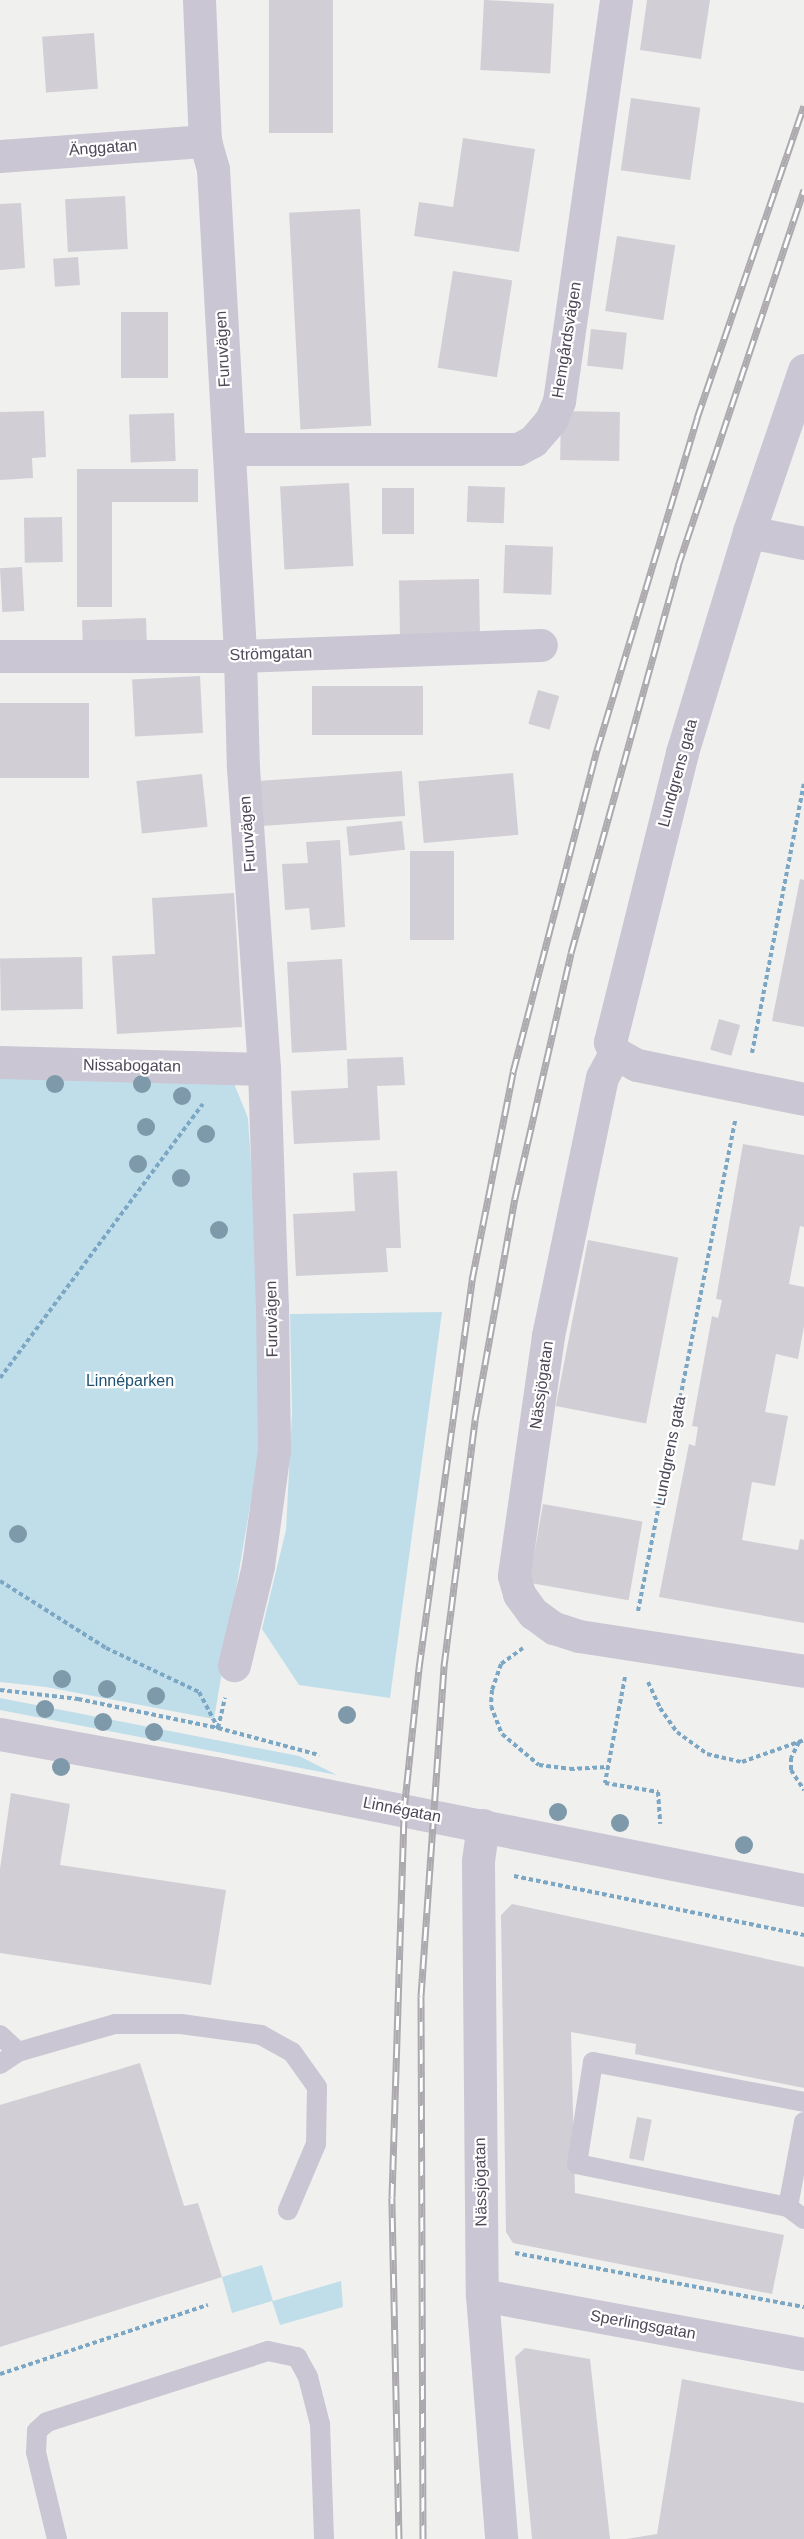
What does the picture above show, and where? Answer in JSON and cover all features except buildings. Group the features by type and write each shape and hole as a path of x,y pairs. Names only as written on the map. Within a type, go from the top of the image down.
{"street":[{"name":"Furuvägen","path":"199,0 205,141 213,169 240,656 243,768 264,1069 274,1450 258,1566 234,1665"},
{"name":"Hemgårdsvägen","path":"229,449 519,450 533,441 551,420 559,401 616,0"},
{"name":"Änggatan","path":"0,156 205,141"},
{"name":"Lundgrens gata","path":"615,1053 610,1030 682,753 749,532 804,370"},
{"path":"749,532 804,543"},
{"name":"Strömgatan","path":"0,656 240,656 541,645"},
{"path":"615,1053 637,1065 804,1099"},
{"name":"Nässjögatan","path":"615,1053 602,1077 548,1336 514,1576 519,1594 533,1613 554,1628 579,1636 632,1643"},
{"name":"Nissabogatan","path":"0,1062 264,1069"},
{"path":"632,1643 804,1671"},
{"name":"Linnégatan","path":"0,1734 483,1825 804,1890"},
{"name":"Nässjögatan","path":"483,1825 478,1862 482,2295 501,2539"},
{"name":"Sperlingsgatan","path":"482,2295 804,2352"}],"lane":[{"path":"0,2064 18,2052 115,2024 182,2024 261,2035 292,2052 317,2087 316,2144 288,2210"},
{"path":"0,2035 18,2052"},
{"path":"804,2102 593,2062 577,2164 788,2207 804,2219"},
{"path":"788,2207 804,2122"},
{"path":"57,2539 36,2452 37,2431 47,2422 268,2351 297,2357 308,2377 320,2424 324,2539"}],"path":[{"name":"Lundgrens gata","path":"632,1643 741,1087 755,1045 804,784"},
{"path":"0,1378 230,1068"},
{"path":"0,1581 106,1648 199,1692 218,1728 234,1665"},
{"path":"554,1628 501,1664 492,1690 495,1720 511,1745 539,1765 570,1769 608,1767"},
{"path":"632,1643 660,1708 692,1745 707,1754 742,1762 802,1741"},
{"path":"632,1643 605,1783 658,1792 660,1824"},
{"path":"802,1741 790,1758 791,1770 804,1790"},
{"path":"503,2251 804,2307"},
{"path":"0,2374 208,2305"}],"green space":[{"name":"Linnéparken","path":"0,1075 233,1081 248,1118 261,1315 260,1447 214,1719 46,1687 0,1682"},
{"path":"442,1312 390,1698 299,1685 262,1629 286,1530 292,1412 290,1314"},
{"path":"0,1698 299,1756 337,1775 0,1710"},
{"path":"262,2265 273,2301 341,2281 343,2307 280,2325 272,2301 232,2313 222,2277"}],"railway":[{"path":"399,2539 392,2197 404,1811 419,1668 472,1280 513,1072 597,750 697,418 804,106"},
{"path":"423,2539 421,1996 444,1666 475,1420 515,1198 571,953 678,566 804,190"}]}
